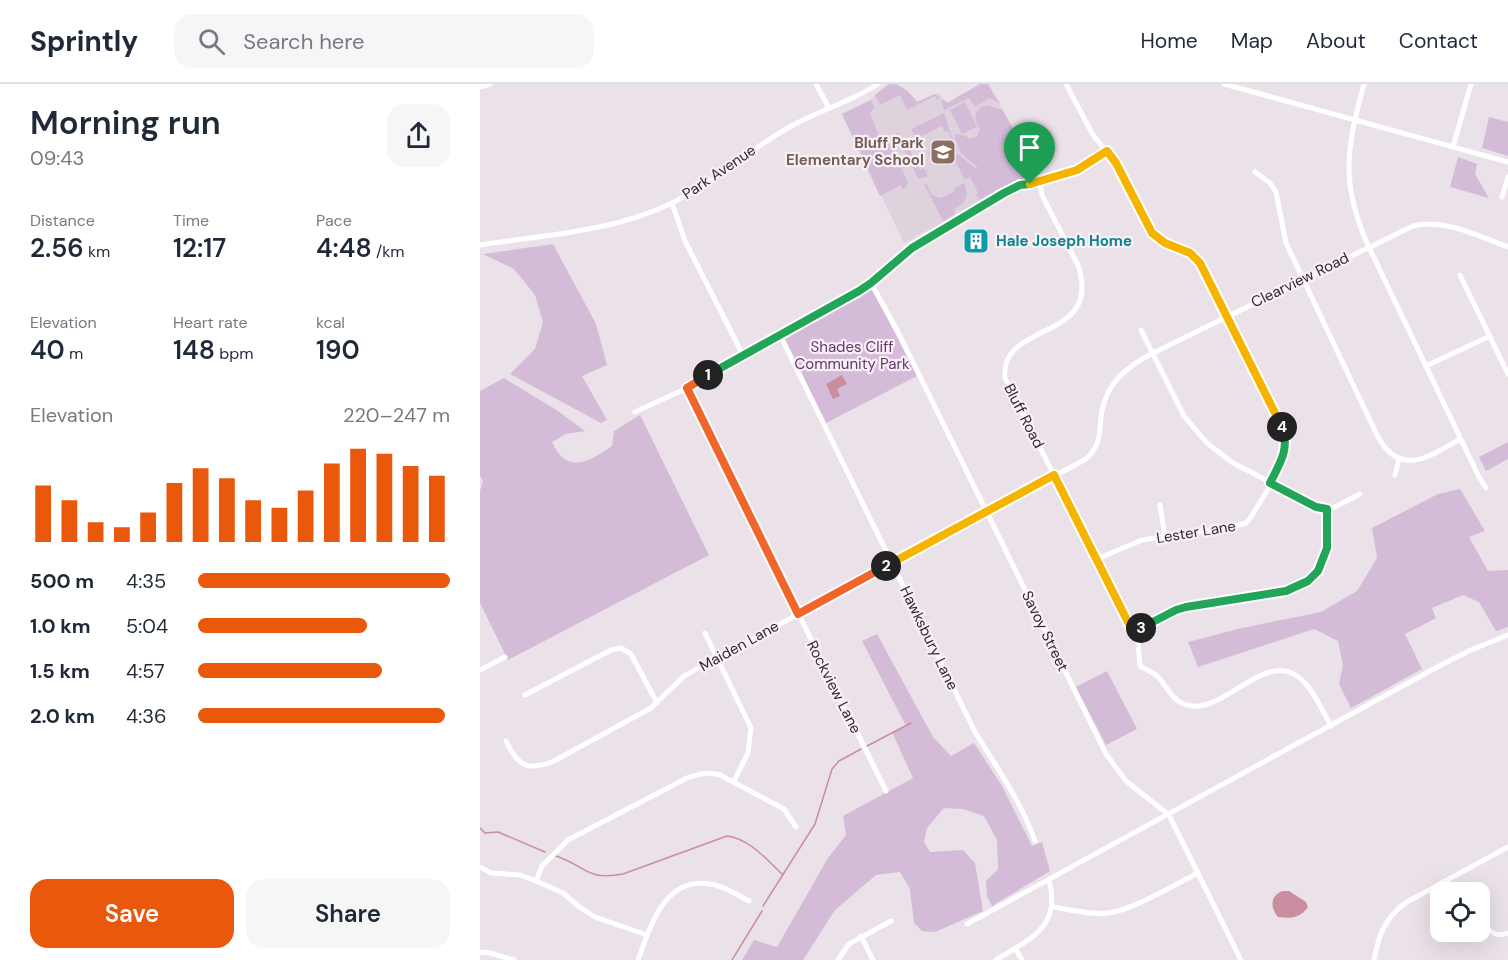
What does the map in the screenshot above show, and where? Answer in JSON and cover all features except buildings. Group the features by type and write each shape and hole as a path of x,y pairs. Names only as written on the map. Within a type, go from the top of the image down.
{"street":[{"path":"480,87 490,84"},
{"path":"816,84 829,108"},
{"name":"Park Avenue","path":"480,245 620,222 645,215 672,203 710,181 762,143 790,126 878,84"},
{"name":"Lester Lane","path":"1066,84 1093,135 1116,163 1152,233 1165,243 1190,253 1200,263 1228,316 1286,439 1284,456 1251,518 1243,525 1142,540 1097,559"},
{"path":"1224,84 1508,162"},
{"path":"1364,84 1349,148 1348,181 1354,211 1460,439 1486,488"},
{"path":"1452,147 1471,84"},
{"path":"635,412 687,388 871,283 912,248 1004,193 1020,185 1077,170 1107,151"},
{"path":"1255,172 1270,183 1276,192 1283,235 1386,451 1400,459 1422,459 1460,439"},
{"path":"1502,197 1508,177"},
{"name":"Bluff Road","path":"1040,181 1047,205 1081,273 1080,296 1076,310 1066,321 1016,346 1006,358 1005,378 1138,642 1140,666 1158,677 1173,696 1184,704 1197,706 1208,704 1267,673 1286,671 1306,683 1331,726"},
{"path":"672,203 685,241 743,355"},
{"name":"Clearview Road","path":"987,512 1086,459 1099,441 1102,409 1110,389 1127,368 1153,353 1413,226 1431,223 1448,226 1508,247"},
{"path":"1460,275 1508,374"},
{"name":"Savoy Street","path":"871,283 1112,765 1132,788 1169,815 1241,960"},
{"path":"1141,330 1184,416 1220,454 1316,507 1333,508 1360,494"},
{"name":"Hawksbury Lane","path":"780,335 975,732 1012,791 1035,841"},
{"path":"1426,366 1490,336"},
{"name":"Rockview Lane","path":"687,388 886,791"},
{"path":"1395,475 1400,459"},
{"path":"1160,505 1165,537"},
{"path":"1133,632 1186,607 1286,591 1308,581 1318,571 1327,548 1327,509"},
{"name":"Maiden Lane","path":"506,741 512,754 520,762 529,766 537,767 554,761 645,712 684,676 717,657 987,512"},
{"path":"705,633 751,728 748,753 734,781"},
{"path":"967,924 1441,665 1508,635"},
{"path":"525,695 611,650 621,648 631,654 657,703"},
{"path":"480,670 505,657"},
{"path":"536,880 542,866 568,840 687,778 710,772 734,781 784,809 796,827"},
{"path":"1446,882 1508,847"},
{"path":"480,867 491,873 520,875 536,880 562,893 595,917 647,935"},
{"path":"1053,907 1090,913 1110,913 1129,907 1198,873"},
{"path":"996,960 1039,933 1046,924 1053,907 1049,880"},
{"path":"638,960 656,914 664,902 686,886 702,884 718,886 749,901"},
{"path":"1374,960 1382,930 1390,915 1405,903 1430,890"},
{"path":"838,960 849,944 891,921"},
{"path":"1490,931 1498,935 1508,933"},
{"path":"861,936 873,960"},
{"path":"1015,948 1022,960"},
{"path":"480,952 514,960"}],"shaded area":[{"name":"Bluff Park Elementary School","path":"889,84 897,84 908,91 917,102 938,93 947,103 980,84 988,84 1039,174 904,243 842,114 870,100"},
{"path":"842,375 847,384 837,389 840,396 833,399 826,384"},
{"path":"1289,891 1306,902 1308,907 1295,917 1278,917 1273,902 1276,895"}],"green space":[{"path":"889,84 905,89 917,102 935,94 940,99 938,100 935,96 907,110 900,95 880,105 875,95"},
{"path":"980,84 988,84 1000,104 990,98 975,107 969,98 944,110 941,101 944,100 947,103"},
{"path":"871,100 874,108 870,113 881,141 887,138 908,182 906,188 903,189 901,185 880,196 842,114"},
{"path":"965,102 977,127 962,134 950,110"},
{"path":"989,105 1002,109 1014,130 1006,136 1014,150 1023,155 1025,160 1022,162 1027,161 1034,175 1033,179 985,201 976,195 978,193 970,177 965,180 953,157 958,154 976,169 978,168 960,152 954,134 964,135 970,139 977,136 980,129 976,115 981,107"},
{"path":"944,113 954,143 948,131 945,132 942,126 916,139 911,129"},
{"path":"1489,117 1508,122 1508,156 1482,148"},
{"path":"898,132 920,170 924,168 928,176 918,179 896,134"},
{"path":"950,143 957,151 934,163 928,154"},
{"path":"1458,157 1477,164 1475,174 1489,198 1450,187"},
{"path":"926,183 932,195 941,198 964,183 967,192 966,199 954,209 955,214 943,221 924,184"},
{"path":"553,244 596,324 607,365 582,376 607,420 601,423 510,374 535,349 543,322 535,295 514,269 483,254"},
{"name":"Shades Cliff Community Park","path":"872,289 917,376 826,423 784,337"},
{"path":"504,378 558,411 585,431 566,434 552,442 564,459 572,462 595,457 612,446 614,431 640,415 709,555 508,660 480,603 480,491 483,481 480,476 480,391"},
{"path":"1508,442 1508,459 1486,471 1479,457"},
{"path":"1460,489 1485,531 1469,537 1488,571 1508,570 1508,627 1496,631 1479,602 1463,595 1432,608 1436,618 1405,634 1422,669 1351,708 1339,684 1343,665 1338,641 1314,629 1198,667 1188,642 1321,612 1357,591 1377,558 1372,528 1438,494"},
{"path":"877,634 933,737 951,756 974,743 1002,786 1032,846 1042,842 1050,871 992,906 987,896 986,881 998,869 997,840 984,816 963,809 944,808 927,828 924,842 930,852 963,850 975,863 983,911 935,932 922,931 914,923 910,889 900,872 876,875 835,910 803,960 742,960 754,940 777,947 828,858 846,835 843,816 913,778 892,732 906,726 862,641"},
{"path":"1107,671 1137,729 1106,745 1076,687"}],"waterway":[{"path":"867,746 911,723"},
{"path":"763,906 815,824 832,769 839,761 861,749"},
{"path":"480,828 485,833 498,832 545,852"},
{"path":"556,856 593,874 611,876 623,874 727,836 751,846 783,875"},
{"path":"732,960 762,911"}],"place":[{"name":"Bluff Park Elementary School","path":"943,152"},
{"name":"Hale Joseph Home","path":"976,241"}],"route":[{"path":"1107,151 1116,163 1146,225 1155,237 1190,253 1200,263 1283,429 1286,448 1270,483 1316,507 1327,509 1328,542 1318,571 1308,581 1290,590 1186,607 1133,632 1054,475 798,614 687,388 761,344 859,291 912,248 1004,193 1020,185 1030,184 1077,170 1107,151"}]}
